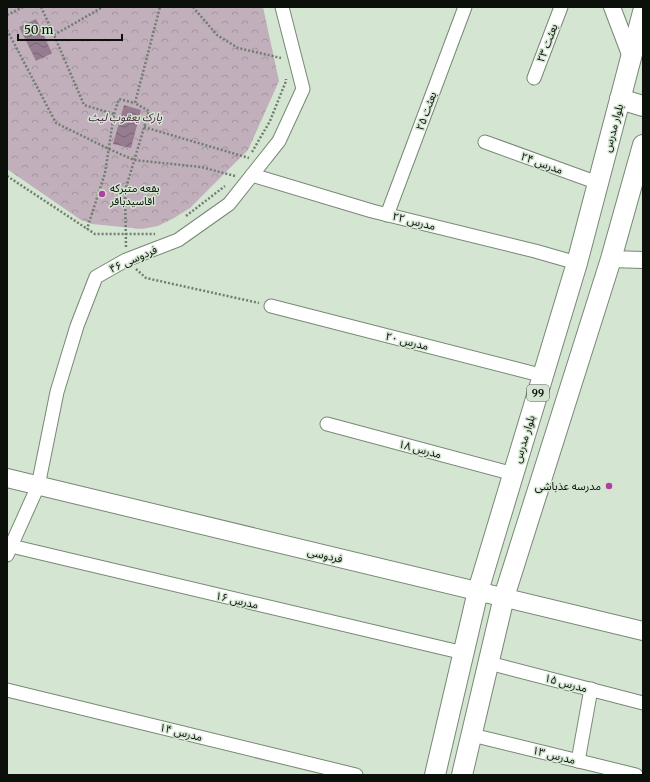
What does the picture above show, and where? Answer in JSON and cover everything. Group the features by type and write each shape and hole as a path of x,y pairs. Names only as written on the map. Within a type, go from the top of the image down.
{"main road":[{"name":"بلوار مدرس","path":"435,775 478,591 577,263 643,12"},
{"path":"620,99 643,106"},
{"name":"99","path":"462,775 504,598 611,259 643,145"},
{"name":"فردوسی","path":"7,478 643,631"}],"street":[{"name":"فردوسی ۴۶","path":"9,551 38,486 57,392 77,326 96,277 126,260 178,240 229,204 279,140 303,89 282,7"},
{"name":"بعثت ۲۵","path":"387,215 465,7"},
{"name":"بعثت ۲۳","path":"534,78 561,7"},
{"path":"612,7 631,57"},
{"name":"مدرس ۲۴","path":"485,142 598,183"},
{"name":"مدرس ۲۲","path":"252,176 387,215 535,251 577,263"},
{"path":"611,259 643,260"},
{"name":"مدرس ۲۰","path":"271,306 544,376"},
{"name":"مدرس ۱۸","path":"326,424 514,474"},
{"name":"مدرس ۱۶","path":"9,551 464,653"},
{"name":"مدرس ۱۵","path":"489,663 643,703"},
{"path":"578,761 591,689"},
{"name":"مدرس ۱۴","path":"7,690 356,775"},
{"name":"مدرس ۱۳","path":"472,735 636,775"}],"path":[{"path":"7,15 23,7"},
{"path":"40,7 54,35 84,105 114,114"},
{"path":"54,35 104,7"},
{"path":"135,103 160,7"},
{"path":"193,7 217,35 238,48 281,58 280,51"},
{"path":"7,30 56,122 134,160 201,167 237,177 182,220"},
{"path":"245,164 270,121 286,81 285,73"},
{"path":"87,229 106,173 114,114 119,99 135,103 149,111 125,190 126,260 146,278 271,306"},
{"path":"144,127 249,158"},
{"path":"7,176 95,234 156,234"}],"green space":[{"name":"پارک یعقوب لیث","path":"7,7 263,7 279,81 248,150 190,208 158,226 142,229 92,224 81,220 7,169"}],"water":[{"path":"36,19 52,53 36,61 19,27"},
{"path":"124,105 141,110 131,148 113,144"}],"place":[{"name":"بقعه متبرکه اقاسیدباقر","path":"102,194"},
{"name":"مدرسه عذباشی","path":"609,486"}]}
